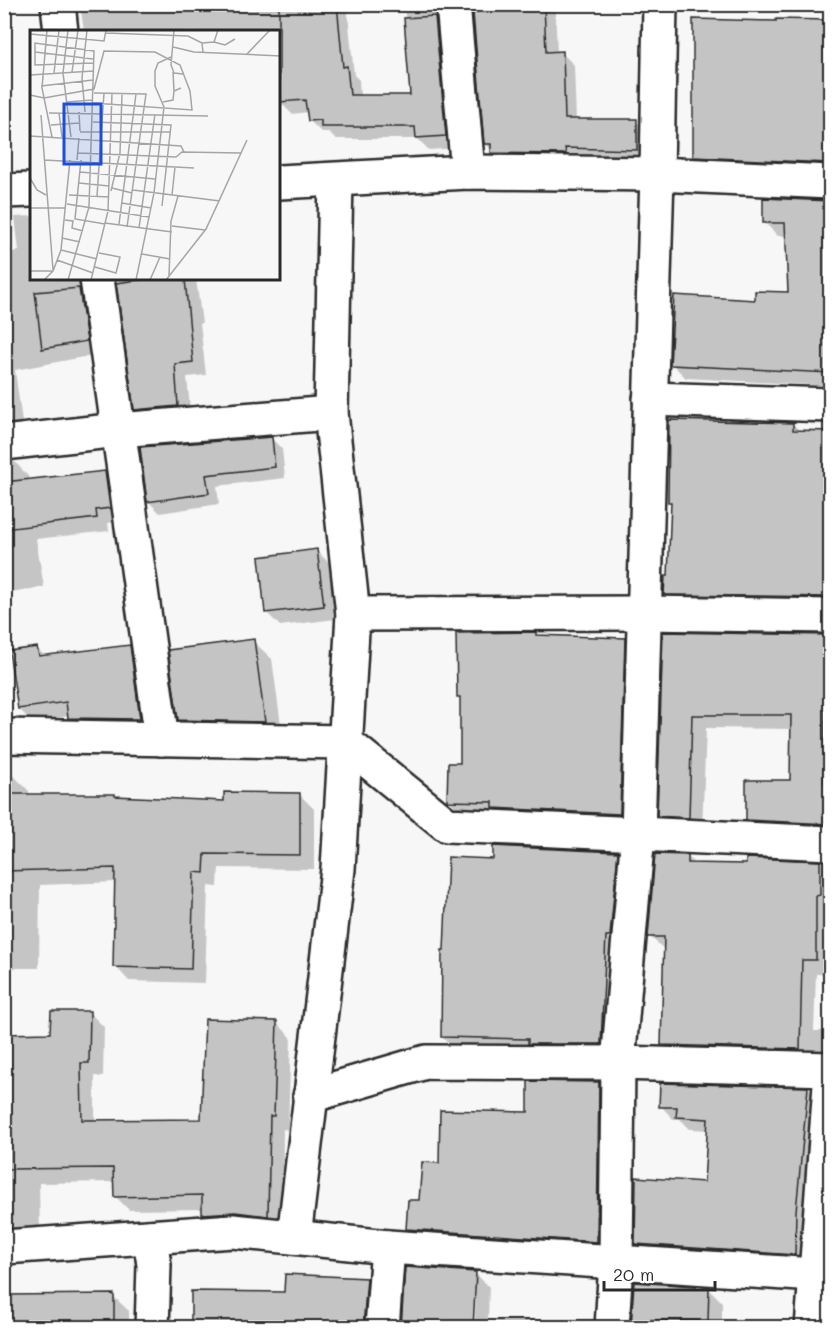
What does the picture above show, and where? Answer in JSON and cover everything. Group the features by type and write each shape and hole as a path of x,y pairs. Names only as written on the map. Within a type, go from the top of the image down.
{"street":[{"path":"57,4 61,30"},
{"path":"453,4 468,172"},
{"path":"612,1328 616,1262 618,1063 638,834 660,4"},
{"path":"280,182 468,172 657,174 831,182"},
{"path":"294,1237 338,869 353,614 331,413 336,180"},
{"path":"4,191 30,190"},
{"path":"96,280 162,739"},
{"path":"650,399 831,405"},
{"path":"4,443 118,430 331,413"},
{"path":"353,614 644,613 831,616"},
{"path":"4,736 345,742 447,825 831,843"},
{"path":"310,1096 426,1062 618,1063 831,1069"},
{"path":"812,1328 823,1275 831,1085"},
{"path":"4,1246 233,1231 388,1247 823,1275"},
{"path":"150,1237 154,1264 152,1328"},
{"path":"382,1328 388,1247"}],"building":[{"path":"279,4 337,4 343,67 347,66 350,95 410,95 404,18 435,16 446,136 416,138 415,127 321,127 321,120 308,121 305,100 280,102"},
{"path":"475,4 544,4 546,52 563,51 565,119 637,119 637,150 565,148 566,154 491,153 491,144 484,144 473,13 476,13"},
{"path":"693,19 831,20 830,163 693,157"},
{"path":"763,198 831,201 831,373 670,365 674,295 755,300 755,291 788,292 785,223 763,223"},
{"path":"138,280 185,280 193,362 175,364 178,406 134,410 116,283"},
{"path":"79,288 87,341 42,349 35,292"},
{"path":"669,420 793,423 793,430 831,431 831,597 664,595 665,576 668,576 671,502 668,502"},
{"path":"272,437 275,467 206,475 209,493 147,502 140,447"},
{"path":"105,471 110,508 96,510 97,518 4,529 4,482"},
{"path":"317,549 324,606 265,613 259,557"},
{"path":"536,632 536,635 625,638 620,814 493,808 493,802 447,801 448,763 460,763 460,697 457,697 456,633"},
{"path":"663,632 831,635 831,711 825,711 824,783 831,783 831,824 746,820 746,780 790,780 791,715 692,715 689,818 657,816"},
{"path":"254,639 265,722 178,720 168,650"},
{"path":"130,645 140,719 68,718 66,702 18,709 9,651 37,647 39,656"},
{"path":"224,792 300,793 300,855 205,854 204,873 194,872 191,969 113,967 115,868 4,871 4,794 115,794 115,796 224,801"},
{"path":"493,846 618,852 610,936 606,936 601,1044 528,1044 528,1039 441,1037 442,950 444,950 448,857 493,859"},
{"path":"655,854 688,855 688,863 746,864 746,858 820,861 820,895 816,896 816,960 802,960 800,1049 661,1045 664,937 648,937"},
{"path":"51,1011 90,1011 89,1063 81,1063 82,1120 201,1119 205,1019 277,1021 274,1116 270,1116 268,1216 235,1212 202,1214 202,1195 114,1197 113,1168 4,1169 4,1034 50,1033"},
{"path":"528,1081 599,1082 597,1242 406,1229 408,1200 419,1200 422,1162 439,1163 440,1110 528,1112"},
{"path":"660,1083 808,1087 796,1211 795,1255 635,1244 636,1177 704,1182 708,1119 676,1117 677,1107 659,1107"},
{"path":"405,1267 476,1272 473,1328 401,1328"},
{"path":"285,1274 367,1278 363,1328 191,1328 191,1291 284,1292"},
{"path":"634,1282 709,1287 708,1321 646,1320 646,1328 631,1328"},
{"path":"114,1294 114,1328 4,1328 4,1295"}]}
